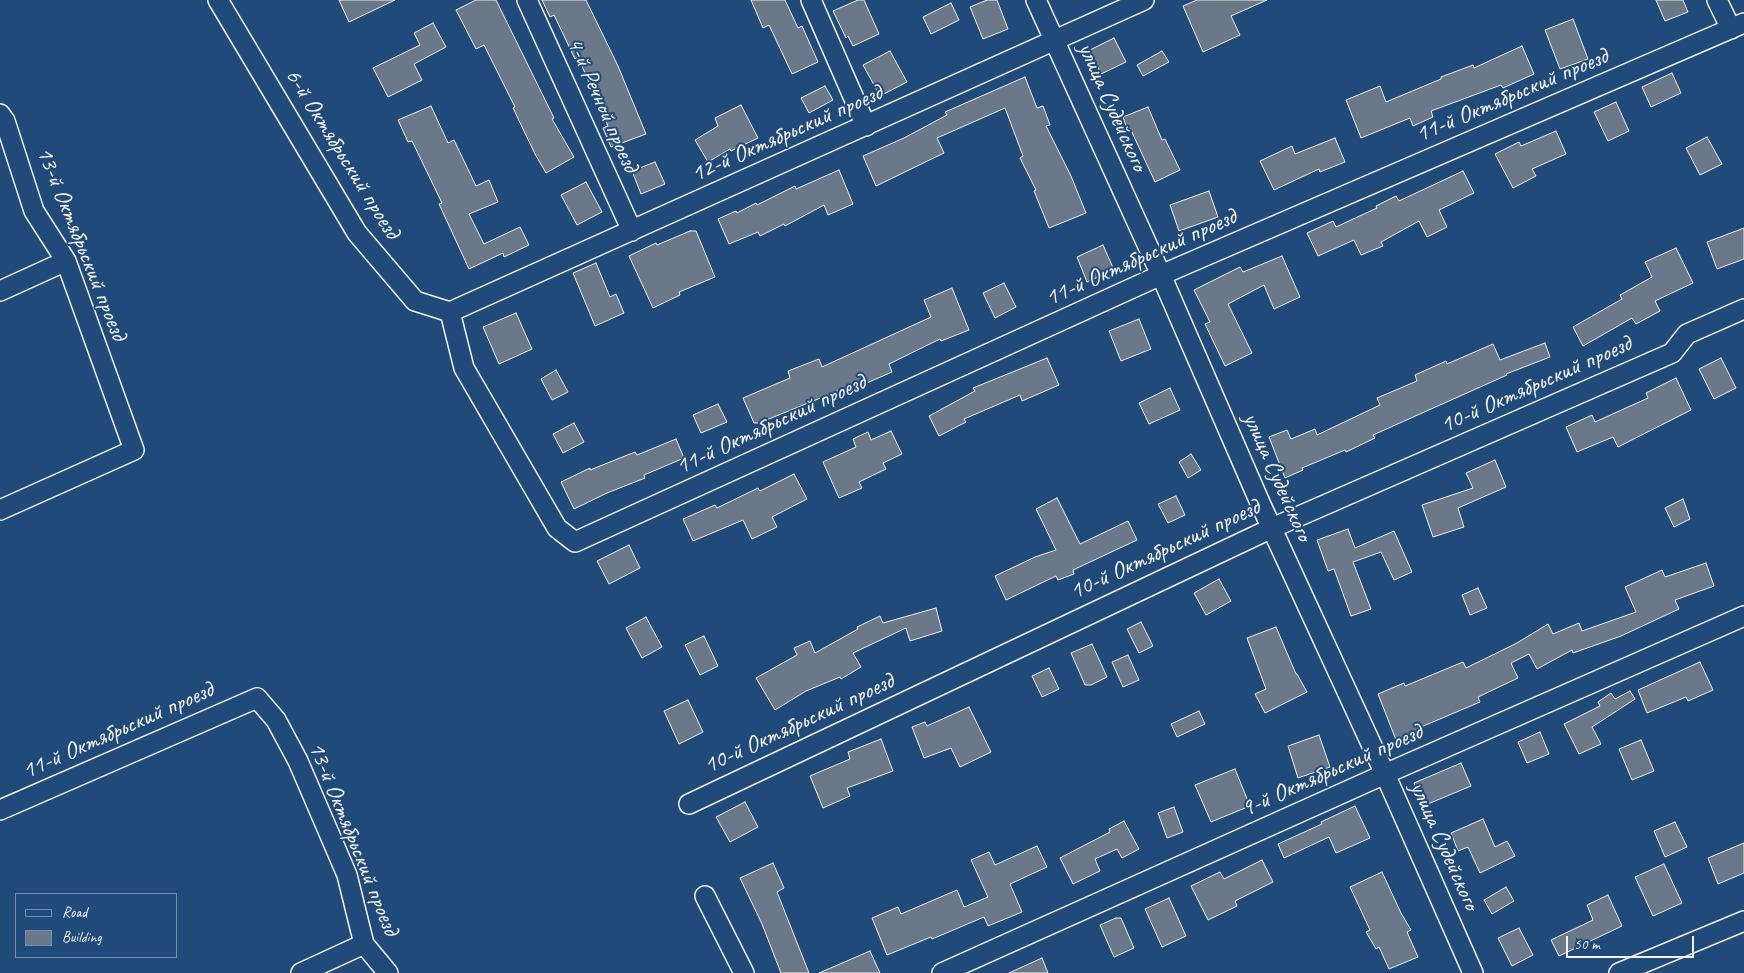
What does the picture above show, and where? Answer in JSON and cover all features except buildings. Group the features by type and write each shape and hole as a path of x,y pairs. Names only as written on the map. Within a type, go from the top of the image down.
{"street":[{"name":"6-й Октябрьский проезд","path":"218,0 357,233 415,300 450,312"},
{"name":"4-й Речной проезд","path":"527,0 632,231"},
{"path":"810,0 866,126"},
{"name":"улица Судейского","path":"1036,0 1473,973"},
{"name":"12-й Октябрьский проезд","path":"450,312 1144,0"},
{"path":"1718,0 1737,26"},
{"name":"11-й Октябрьский проезд","path":"450,312 464,368 557,528 575,542 1161,275 1737,26"},
{"name":"13-й Октябрьский проезд","path":"0,114 5,121 34,211 66,261 134,450 0,510"},
{"path":"0,291 66,261"},
{"name":"10-й Октябрьский проезд","path":"689,804 1272,528 1672,352 1687,334 1744,309"},
{"name":"9-й Октябрьский проезд","path":"942,973 1385,774 1744,616"},
{"name":"11-й Октябрьский проезд","path":"0,810 257,698"},
{"name":"13-й Октябрьский проезд","path":"257,698 276,720 298,761 347,875 364,944 388,973"},
{"path":"705,896 744,973"},
{"path":"1619,973 1744,921"},
{"path":"301,973 364,944"}]}
